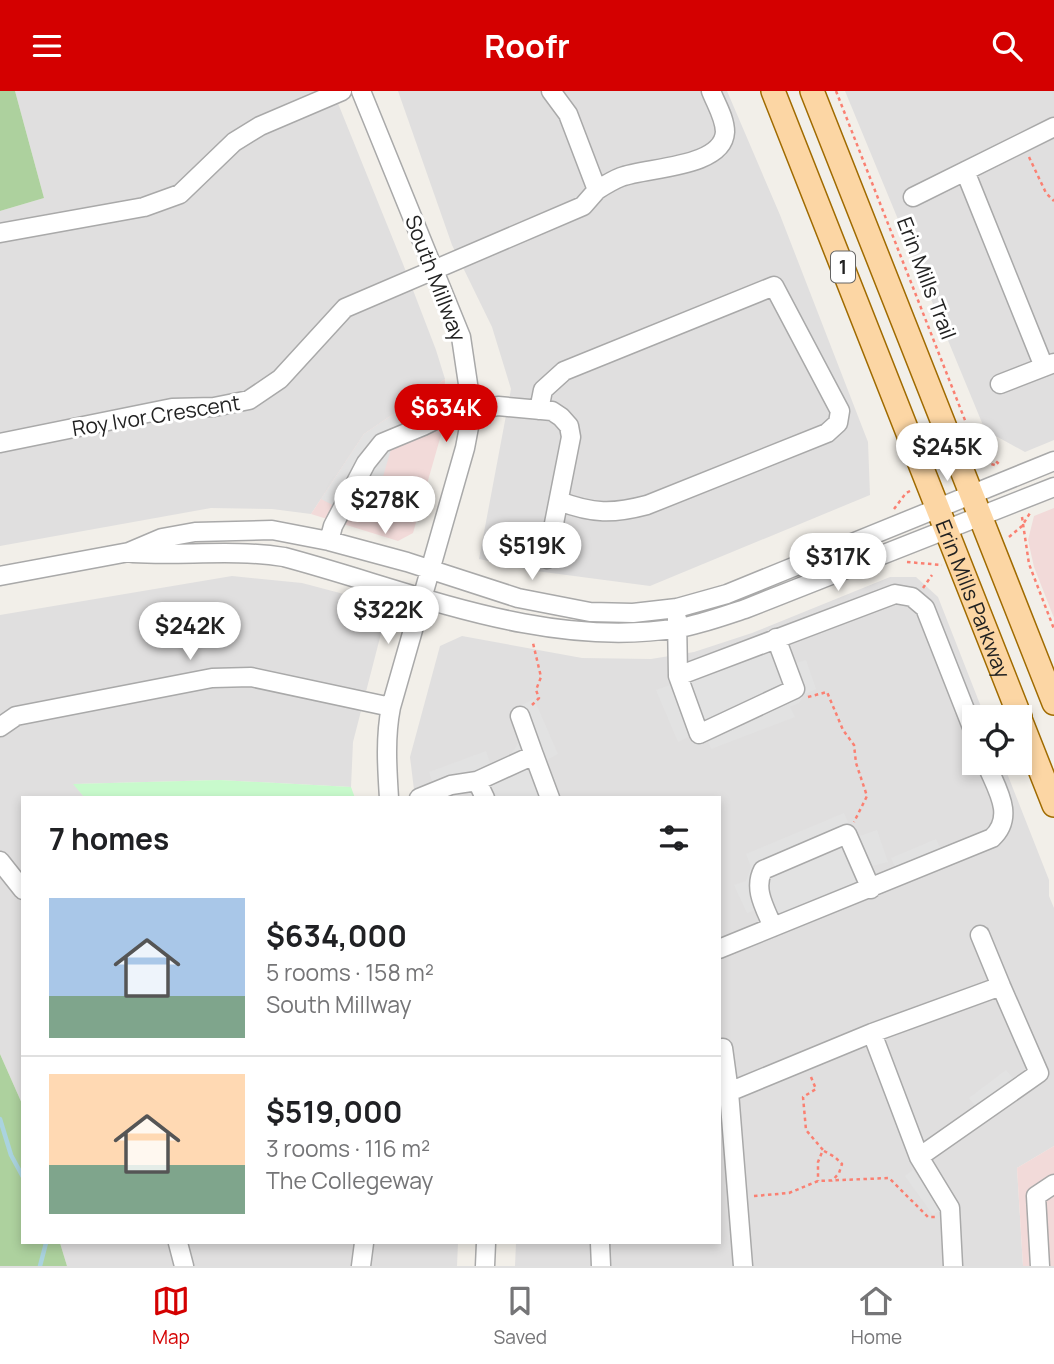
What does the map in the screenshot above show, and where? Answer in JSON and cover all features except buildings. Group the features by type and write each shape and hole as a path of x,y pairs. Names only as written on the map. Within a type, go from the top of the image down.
{"main road":[{"name":"Erin Mills Parkway","path":"773,91 1015,705"},
{"name":"Erin Mills Parkway","path":"812,91 1054,703"},
{"name":"Erin Mills Parkway","path":"1032,749 1054,805"}],"street":[{"path":"0,233 144,207 180,194 234,142 260,126 342,91"},
{"name":"South Millway","path":"361,91 461,337 472,411 465,448 391,707 386,752 389,796"},
{"path":"551,91 568,114 597,190"},
{"name":"Roy Ivor Crescent","path":"0,443 172,408 214,407 249,400 280,379 345,308 565,216 583,207 597,190 621,176 709,156 720,146 725,135 724,123 711,91"},
{"path":"913,197 1054,127"},
{"path":"965,171 1049,365 1000,384"},
{"path":"539,410 543,390 564,371 774,286 840,411 838,423 827,433 648,505 617,512 583,510 559,501"},
{"path":"328,541 366,463 382,443 437,419 498,406 552,411 569,426 571,437 547,559"},
{"path":"0,576 130,552 162,538 195,532 272,530 328,541 517,598 590,612 633,613 677,608 727,593 1054,461"},
{"path":"130,552 168,555 218,551 254,552 297,560 492,617 580,633 638,632 678,628 745,609 1054,487"},
{"path":"678,676 895,594 912,597 925,608 963,705"},
{"path":"677,608 678,676 699,734 795,689 776,638"},
{"path":"0,727 16,716 223,677 251,677 391,707"},
{"path":"520,716 549,796"},
{"path":"424,796 451,785 477,781 534,755"},
{"path":"721,948 987,842 998,833 1005,819 1005,811 991,775"},
{"path":"477,781 484,796"},
{"path":"773,927 758,889 758,880 763,870 847,834 871,889"},
{"path":"0,861 21,887"},
{"path":"919,1157 1046,1068 1001,986 980,935"},
{"path":"729,1092 872,1033 1001,986"},
{"path":"872,1033 919,1157 947,1201 952,1216 953,1266"},
{"path":"723,1048 743,1266"},
{"path":"1040,1266 1036,1196 1054,1184"},
{"path":"721,1199 738,1197"},
{"path":"178,1244 184,1266"},
{"path":"361,1266 364,1244"},
{"path":"485,1266 486,1244"},
{"path":"600,1244 601,1266"}],"path":[{"name":"Erin Mills Trail","path":"836,91 970,433 1003,467"},
{"path":"1022,142 1046,193 1054,201"},
{"path":"890,514 905,493"},
{"path":"1022,526 1028,564 1054,629"},
{"path":"520,716 539,698 536,690 541,677 533,643"},
{"path":"795,689 809,697 827,692 843,730 853,745 867,796 847,834"},
{"path":"805,1061 816,1089 803,1097 806,1130 823,1150 842,1164 832,1181"},
{"path":"818,1181 818,1162 823,1150"},
{"path":"738,1197 789,1193 818,1181 889,1178 929,1217 952,1216"}],"shaded area":[{"path":"15,91 333,91 403,264 445,379 364,434 311,514 272,509 211,508 0,546 0,211 44,198"},
{"path":"398,91 727,91 780,215 868,442 870,495 650,586 536,571 479,559 511,389 492,327 452,245"},
{"path":"845,91 1054,91 1054,440 1025,452 985,430"},
{"path":"445,379 443,428 413,533 398,541 311,514 364,434"},
{"path":"416,399 433,426 392,446 379,490 361,485 348,513 321,499 364,434"},
{"path":"1054,508 1054,618 1034,567 1028,540 1034,516"},
{"path":"232,576 302,583 374,602 384,622 353,742 351,787 219,780 74,784 83,796 21,796 21,1101 0,1054 0,615"},
{"path":"890,577 916,577 938,597 980,705 962,705 962,775 1008,775 1049,880 1049,896 1054,908 1054,1146 1017,1168 1023,1266 515,1266 516,1244 721,1244 721,796 415,796 410,757 440,646 462,636 582,658 651,659 694,652 752,633"},
{"path":"784,644 790,665 806,660 816,689 805,694 799,703 790,707 795,717 711,749 708,740 690,736 678,742 656,690"},
{"path":"534,699 558,754 545,761 559,796 472,796 459,791 460,796 432,796 433,784 429,772 486,751 490,763 510,755 521,736 511,710"},
{"path":"844,813 850,827 860,836 877,830 888,862 873,866 877,878 768,925 761,908 747,913 734,885 746,881 751,867 746,854"},
{"path":"936,839 942,852 897,871 891,858"},
{"path":"1006,1070 1015,1081 978,1109 969,1098"},
{"path":"1054,1146 1054,1266 1023,1266 1017,1168"},
{"path":"913,1170 942,1209 933,1215 905,1176"},
{"path":"60,1244 458,1244 457,1266 67,1266"}],"green space":[{"path":"0,91 15,91 44,198 0,211"},
{"path":"219,780 351,787 354,796 83,796 73,784"},
{"path":"0,1054 21,1101 21,1244 60,1244 67,1266 0,1266"}],"waterway":[{"path":"0,1119 11,1155 21,1173"},
{"path":"40,1266 46,1244"}]}
